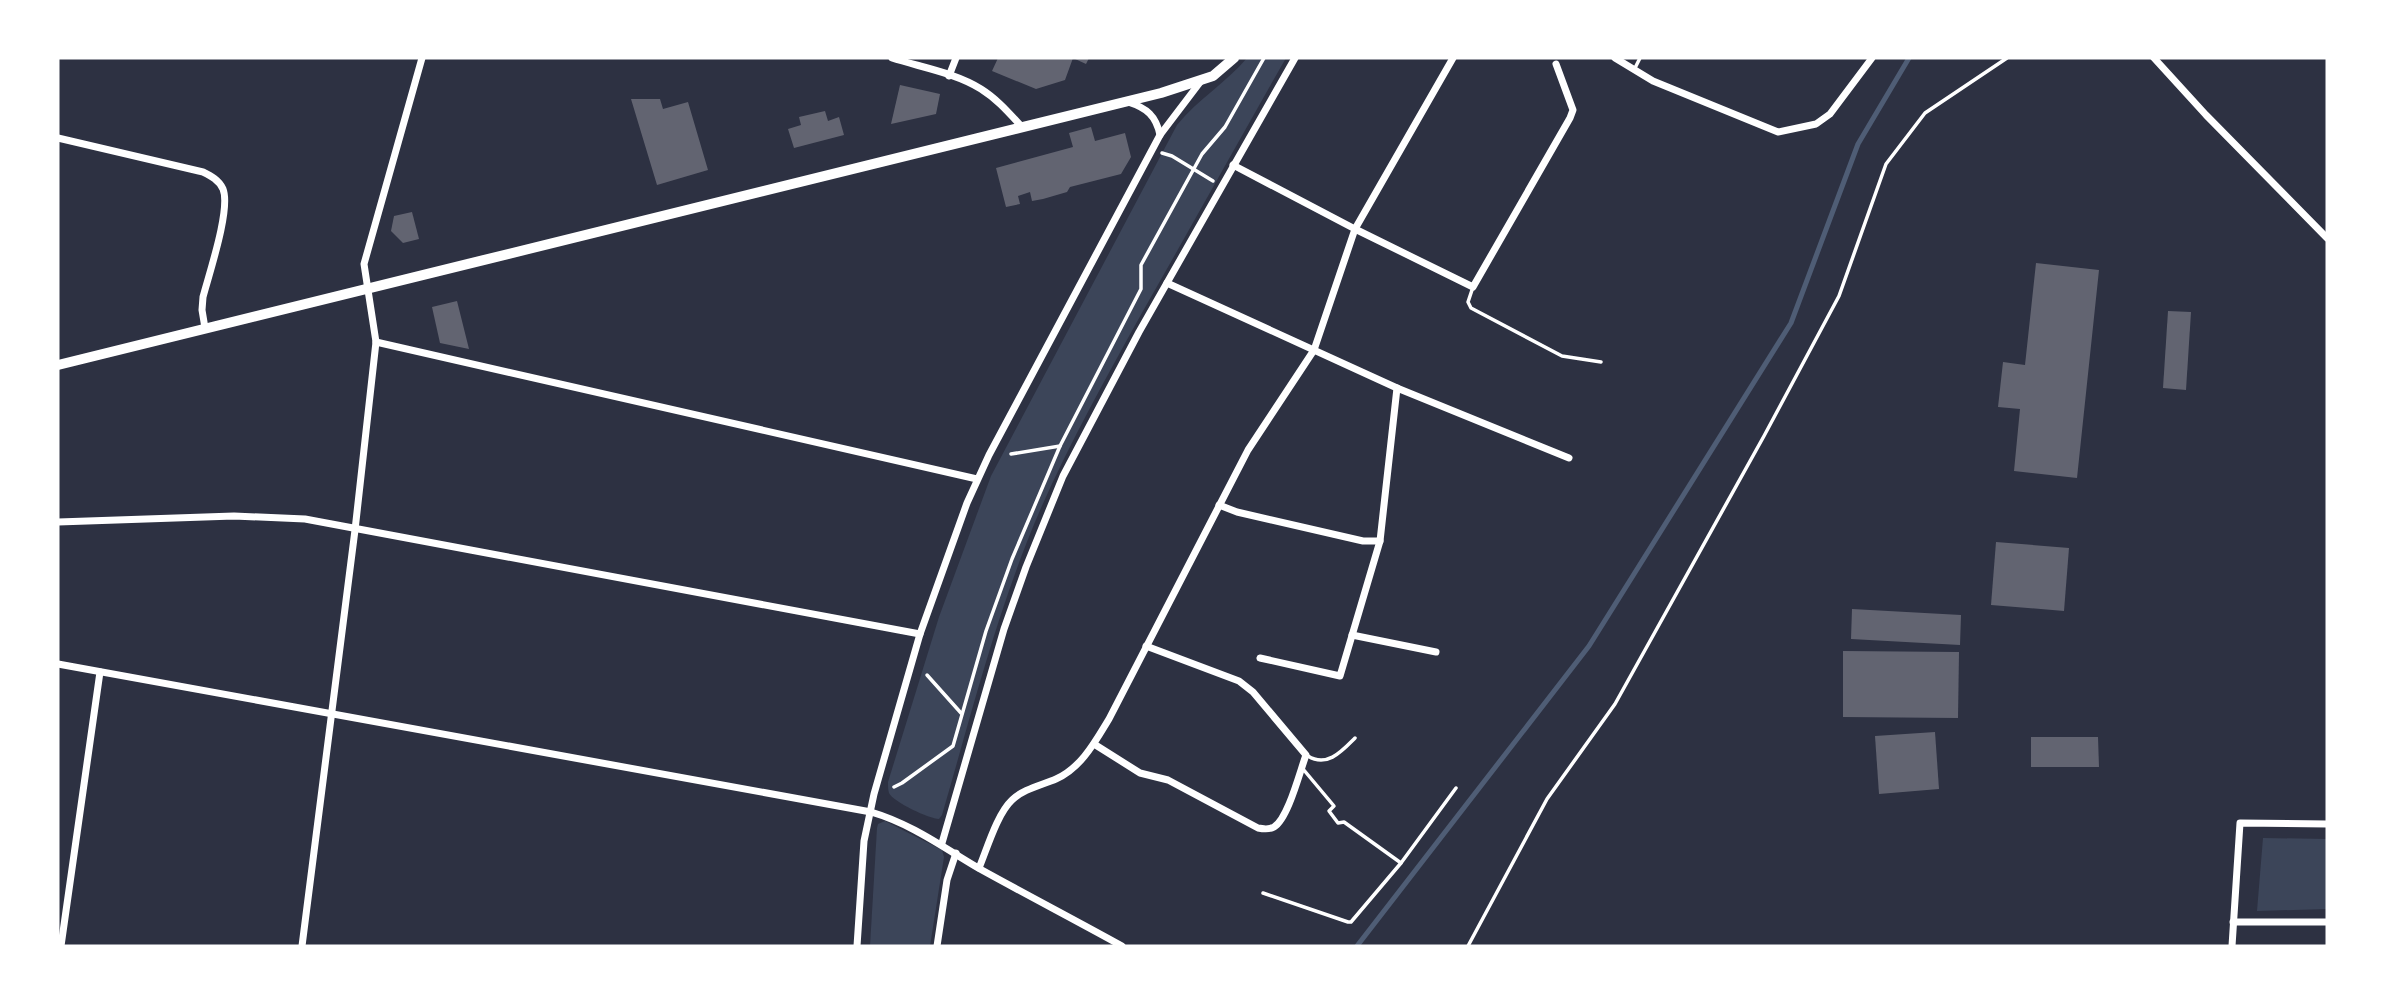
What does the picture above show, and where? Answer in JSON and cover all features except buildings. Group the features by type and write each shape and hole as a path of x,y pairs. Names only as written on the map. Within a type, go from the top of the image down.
{"street":[{"path":"302,946 376,342 364,264 422,58"},
{"path":"892,58 979,88 1022,127"},
{"path":"949,76 956,58"},
{"path":"58,365 1128,102 1201,81 1221,71 1234,58"},
{"path":"942,843 1004,629 1043,523 1084,432 1295,58"},
{"path":"979,868 1009,802 1066,774 1094,744 1248,450 1314,349 1355,229 1453,58"},
{"path":"1615,58 1653,81 1778,132 1816,124 1830,114 1872,58"},
{"path":"2154,58 2327,238"},
{"path":"1233,165 1473,287 1573,110 1556,64"},
{"path":"857,946 862,864 871,812 920,634 977,479 1160,135 1201,81"},
{"path":"1128,102 1151,114 1157,121 1160,135"},
{"path":"58,138 203,172 222,186 226,199 224,213 203,297 205,328"},
{"path":"1167,283 1397,388 1569,458"},
{"path":"376,342 977,479"},
{"path":"1260,658 1340,676 1380,541 1397,388"},
{"path":"1219,505 1237,512 1363,541 1380,541"},
{"path":"58,522 285,516 920,634"},
{"path":"1352,635 1436,652"},
{"path":"1094,744 1140,773 1168,780 1258,828 1277,826 1281,820 1306,755 1253,692 1239,681 1146,646"},
{"path":"58,664 871,812 888,817 942,843 979,868 1122,946"},
{"path":"61,946 100,672"},
{"path":"2232,946 2240,823 2327,824"},
{"path":"937,946 947,880 956,853"},
{"path":"2234,922 2327,922"}],"lane":[{"path":"1634,70 1640,58"},
{"path":"1473,287 1468,302 1471,308 1562,356 1601,362"},
{"path":"1306,755 1314,760 1332,758 1355,738"},
{"path":"1301,768 1334,806 1329,811 1338,823 1345,822 1401,863"},
{"path":"1264,893 1348,922 1354,919 1401,863 1457,788"}],"path":[{"path":"1468,946 1547,799 1615,704 1808,354 1839,296 1886,164 1925,113 2007,58"},
{"path":"1152,150 1172,156 1221,185"},
{"path":"1011,454 1060,446"},
{"path":"927,675 961,713"}],"shaded area":[{"path":"1247,58 1286,58 1130,335 1065,458 1041,508 1012,583 942,815 939,819 920,813 892,797 888,782 939,617 991,476 1177,125"},
{"path":"885,821 942,850 944,857 930,946 870,946 877,828 878,824"},
{"path":"2263,838 2327,839 2327,909 2257,911"}],"waterway":[{"path":"1357,946 1589,646 1791,323 1858,144 1909,58"}]}
